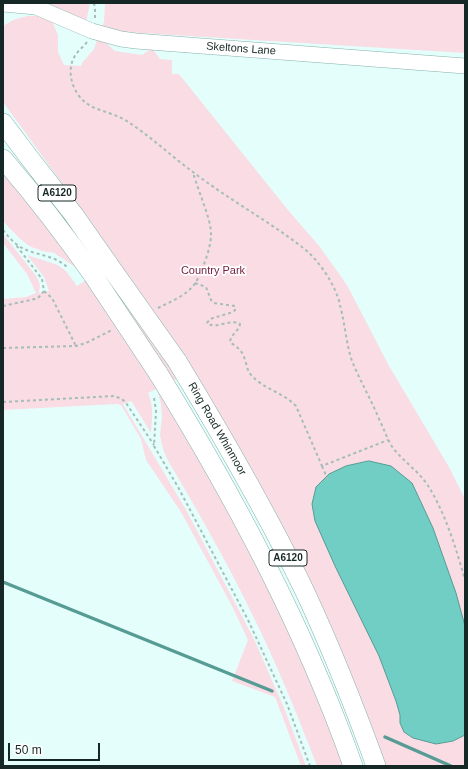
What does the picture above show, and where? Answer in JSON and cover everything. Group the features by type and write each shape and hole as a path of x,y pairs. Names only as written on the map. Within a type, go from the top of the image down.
{"highway":[{"name":"Ring Road Whinmoor","path":"3,123 74,215 176,361 211,417 251,488 303,588 331,651 376,766"},
{"name":"Ring Road Whinmoor","path":"3,159 28,188 93,275 158,373 235,503 273,576 301,636 327,697 353,766"}],"street":[{"name":"Skeltons Lane","path":"3,4 36,7 78,26 121,39 465,66"},
{"path":"3,14 22,6"}],"path":[{"path":"94,3 94,20"},
{"path":"90,38 76,53 70,68 73,84 83,100 90,106 125,120 193,173 304,248 320,265 337,294 352,359 388,440 402,458 417,471 427,485 448,529 458,554 465,580"},
{"path":"153,311 178,298 195,283 202,269 210,246 211,236 206,208 193,173"},
{"path":"3,230 16,244 42,280 44,290 52,298 76,346"},
{"path":"16,244 30,251 54,258 68,268"},
{"path":"195,283 206,287 211,300 214,303 235,306 235,310 233,312 210,319 207,323 211,325 235,322 240,324 240,327 233,334 230,342 243,354 251,376 296,406 328,480"},
{"path":"3,306 34,299 39,297 44,290"},
{"path":"3,348 76,346 114,330"},
{"path":"153,394 156,411 154,446"},
{"path":"3,402 118,397 126,403 178,487 248,620 287,704 310,766"},
{"path":"322,466 388,440"}],"green space":[{"path":"48,3 90,3 86,22"},
{"path":"105,3 465,3 465,53 124,32 102,27 104,22"},
{"name":"Country Park","path":"27,16 38,16 52,21 58,35 58,52 64,65 81,66 94,49 97,40 104,41 115,51 142,55 152,48 160,59 172,60 172,74 179,74 288,210 320,247 347,285 388,364 449,467 465,499 465,766 383,766 191,372 148,393 152,408 151,433 132,402 123,404 185,508 254,639 285,710 306,766 301,766 275,697 232,681 248,640 232,606 181,512 146,460 141,439 121,405 3,410 3,299 26,297 36,293 27,274 3,243 3,234 37,277 40,285 39,293 49,291 44,277 27,255 58,265 66,271 77,286 117,259 3,102 3,26 13,20"},
{"path":"3,169 77,266 75,267 54,253 42,251 29,246 3,221"},
{"path":"157,389 184,430 269,584 346,766 317,766 286,688 251,612 221,554 167,459 160,435 162,417 161,404"}],"water":[{"path":"369,461 391,466 412,483 433,528 456,593 465,626 465,735 453,741 436,744 413,738 404,732 400,723 400,715 396,701 379,656 335,566 315,521 312,504 316,487 329,474 346,466"}],"waterway":[{"path":"3,582 272,691"},
{"path":"385,737 451,766"}]}
